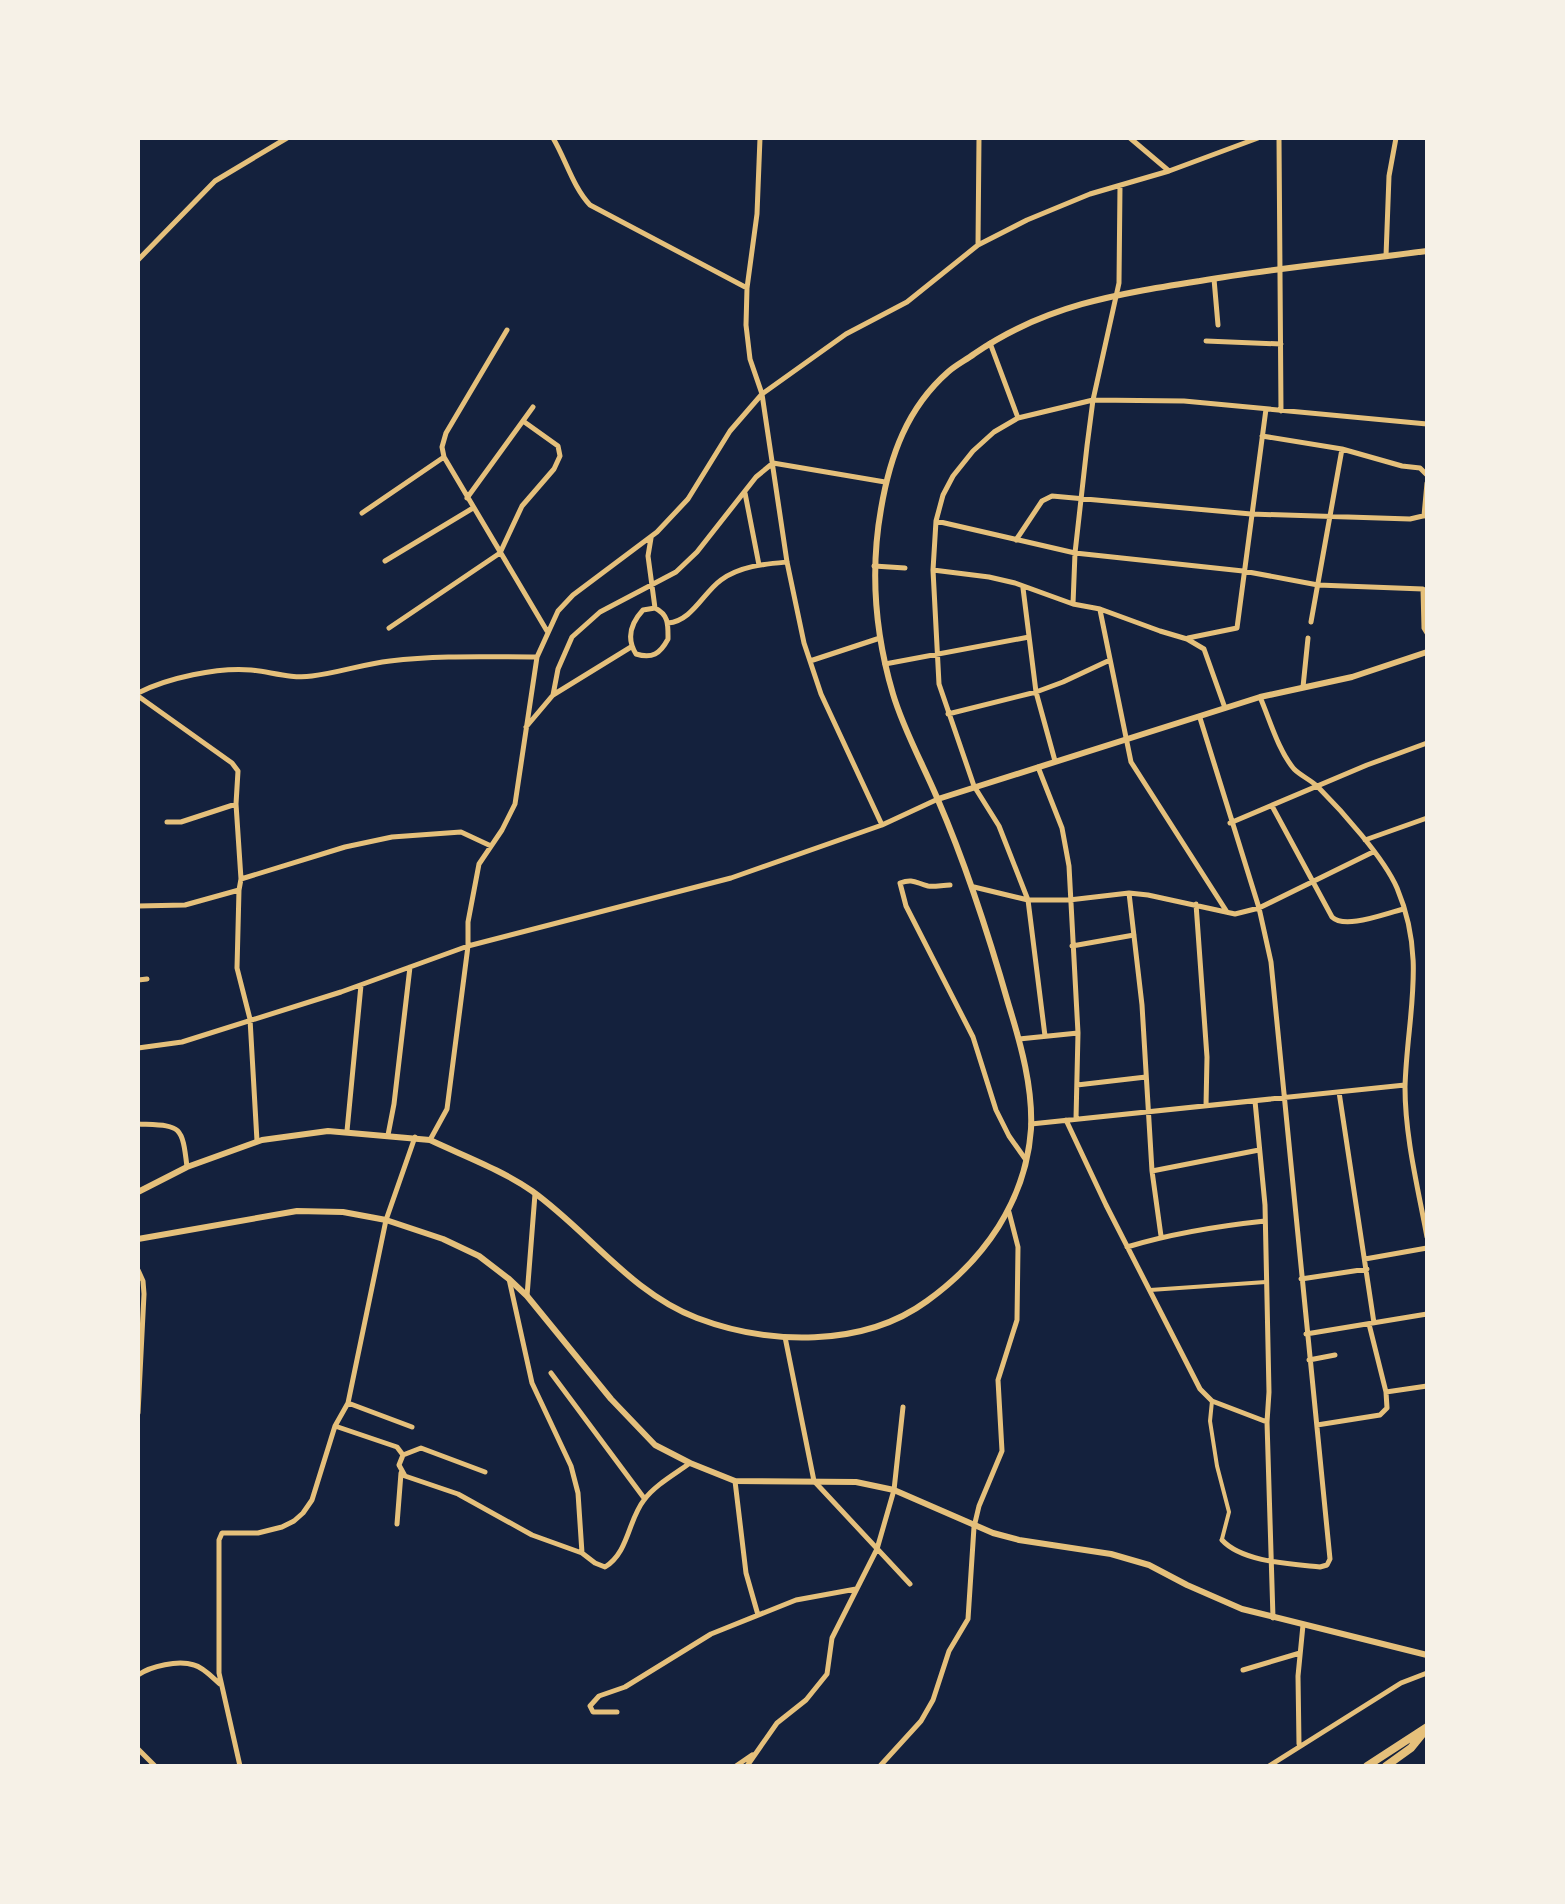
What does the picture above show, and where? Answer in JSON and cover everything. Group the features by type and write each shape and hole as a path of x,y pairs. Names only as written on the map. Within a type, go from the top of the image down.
{"main road":[{"path":"1367,1766 1427,1728"},
{"path":"1386,1766 1411,1748 1427,1728"}],"street":[{"path":"138,260 215,181 287,138"},
{"path":"553,138 580,194 590,205 747,288"},
{"path":"760,138 757,214 747,288 746,325 750,359 762,394 787,562 810,661 821,694 882,825"},
{"path":"978,245 979,138"},
{"path":"430,1140 447,1109 468,946 468,922 479,864 515,804 537,657 558,611 573,595 651,536 688,499 730,431 762,394 846,334 907,302 978,245 1027,220 1090,194 1169,171 1258,138"},
{"path":"1279,138 1281,411"},
{"path":"1386,256 1389,176 1396,138"},
{"path":"1132,139 1169,171"},
{"path":"1073,604 1075,553 1093,400 1119,283 1120,186"},
{"path":"138,1192 187,1167 257,1141 328,1131 415,1136 513,1179 536,1193 640,1285 693,1317 727,1327 785,1337 813,1337 855,1332 890,1322 916,1309 960,1274 985,1247 1009,1212 1026,1160 1031,1124 1019,1039 974,887 903,722 880,638 874,566 885,482 904,427 949,371 990,343 1055,311 1117,294 1214,278 1427,251"},
{"path":"1214,278 1218,325"},
{"path":"507,330 446,433 442,447 444,457 467,498 547,631"},
{"path":"1206,341 1281,344"},
{"path":"990,343 1018,418"},
{"path":"1045,1036 1028,900 999,826 974,786 939,684 933,570 936,521 943,495 953,476 973,451 994,432 1018,418 1093,400 1184,401 1427,424"},
{"path":"467,498 533,407"},
{"path":"1187,639 1237,628 1266,409"},
{"path":"389,628 500,553 522,506 554,469 560,456 558,446 523,421"},
{"path":"1262,436 1342,449 1426,473"},
{"path":"1311,622 1342,449"},
{"path":"362,513 444,457"},
{"path":"553,695 558,669 572,637 600,612 676,572 697,552 756,477 773,463 885,482"},
{"path":"1016,540 1046,497 1251,514 1410,519 1426,516 1427,483"},
{"path":"745,493 759,565"},
{"path":"385,561 473,508"},
{"path":"936,521 1075,553 1243,571 1318,585 1423,589 1426,633"},
{"path":"651,536 648,556 655,608"},
{"path":"668,623 676,622 695,608 718,582 731,574 759,565 787,562"},
{"path":"874,566 905,568"},
{"path":"933,570 1015,583 1187,639 1204,649 1226,709"},
{"path":"1023,588 1036,692 1055,761"},
{"path":"655,608 663,612 668,623 668,639 655,655 646,657 636,654 631,647 630,628 643,610 655,608"},
{"path":"1100,609 1131,762 1228,914"},
{"path":"885,664 1029,637"},
{"path":"810,661 880,638"},
{"path":"1303,687 1308,638"},
{"path":"526,727 553,695 631,647"},
{"path":"138,1048 182,1042 468,946 731,878 882,825 974,786 1260,697 1352,677 1427,652"},
{"path":"257,1141 250,1019 237,968 241,879 236,804 238,771 232,763 138,694 158,683 219,672 250,670 311,677 360,665 425,657 537,657"},
{"path":"948,714 1036,692 1110,660"},
{"path":"1260,697 1285,755 1295,770 1317,786 1365,840 1396,886 1404,909 1415,968 1405,1085 1406,1122 1427,1237"},
{"path":"1200,718 1230,823 1259,908 1271,962 1330,1559 1327,1565 1272,1563 1228,1547 1222,1540 1229,1512 1210,1421 1212,1401"},
{"path":"1230,823 1427,743"},
{"path":"1038,767 1062,828 1069,866 1078,1033 1076,1119"},
{"path":"167,822 181,822 236,804"},
{"path":"1272,806 1332,917 1338,922 1348,923 1404,909"},
{"path":"1365,840 1427,818"},
{"path":"241,879 345,847 392,837 461,832 491,846"},
{"path":"974,887 1028,900 1069,900 1129,893 1196,904 1228,914 1259,908 1373,852"},
{"path":"950,885 928,886 917,880 900,883 906,906 973,1037 996,1110 1026,1160"},
{"path":"138,906 185,905 239,890"},
{"path":"1129,893 1142,1005 1152,1171 1161,1236"},
{"path":"1196,904 1207,1057 1206,1106"},
{"path":"1072,946 1134,935"},
{"path":"388,1135 410,967"},
{"path":"138,980 147,979"},
{"path":"347,1131 361,984"},
{"path":"1019,1039 1078,1033"},
{"path":"1077,1085 1146,1077"},
{"path":"1031,1124 1405,1085"},
{"path":"1317,1425 1380,1415 1387,1408 1371,1324 1367,1269 1339,1092"},
{"path":"1255,1101 1265,1221 1273,1618"},
{"path":"1066,1120 1200,1389 1212,1401 1267,1422"},
{"path":"138,1124 171,1125 179,1129 184,1141 187,1167"},
{"path":"240,1766 219,1673 219,1540 222,1533 258,1533 282,1527 303,1513 312,1500 335,1426 348,1403 386,1220 415,1136"},
{"path":"1152,1171 1259,1150"},
{"path":"527,1296 536,1193"},
{"path":"138,1239 297,1211 343,1212 386,1220 443,1239 479,1256 509,1279 527,1296 611,1399 655,1445 690,1463 735,1481 856,1482 894,1490 974,1527 1019,1540 1098,1550 1136,1561 1242,1609 1427,1655"},
{"path":"880,1766 921,1721 933,1700 949,1651 968,1619 974,1527 979,1506 1002,1451 998,1380 1017,1320 1018,1247 1009,1212"},
{"path":"1127,1247 1210,1226 1265,1221"},
{"path":"1365,1259 1427,1248"},
{"path":"1301,1279 1367,1269"},
{"path":"138,1270 144,1294 138,1413"},
{"path":"509,1279 532,1383 571,1466 578,1493 582,1553"},
{"path":"1150,1290 1266,1282"},
{"path":"1306,1334 1427,1314"},
{"path":"785,1337 814,1481 910,1584"},
{"path":"1309,1360 1335,1355"},
{"path":"551,1373 644,1498"},
{"path":"1386,1392 1427,1386"},
{"path":"348,1403 412,1427"},
{"path":"747,1766 777,1723 806,1700 827,1674 832,1638 877,1549 894,1490 903,1407"},
{"path":"335,1426 397,1447 403,1455"},
{"path":"397,1524 399,1465 403,1455 421,1448 485,1472"},
{"path":"401,1472 412,1479 458,1494 532,1535 582,1553 605,1567 611,1563 628,1536 644,1498 690,1463"},
{"path":"735,1481 746,1573 758,1615"},
{"path":"617,1712 593,1712 590,1706 599,1696 625,1687 711,1634 796,1600 857,1589"},
{"path":"1299,1745 1298,1676 1303,1625"},
{"path":"1243,1670 1300,1653"},
{"path":"138,1675 147,1669 195,1665 221,1685"},
{"path":"1269,1766 1401,1683 1427,1673"},
{"path":"138,1749 155,1766"},
{"path":"736,1766 757,1752"}]}
